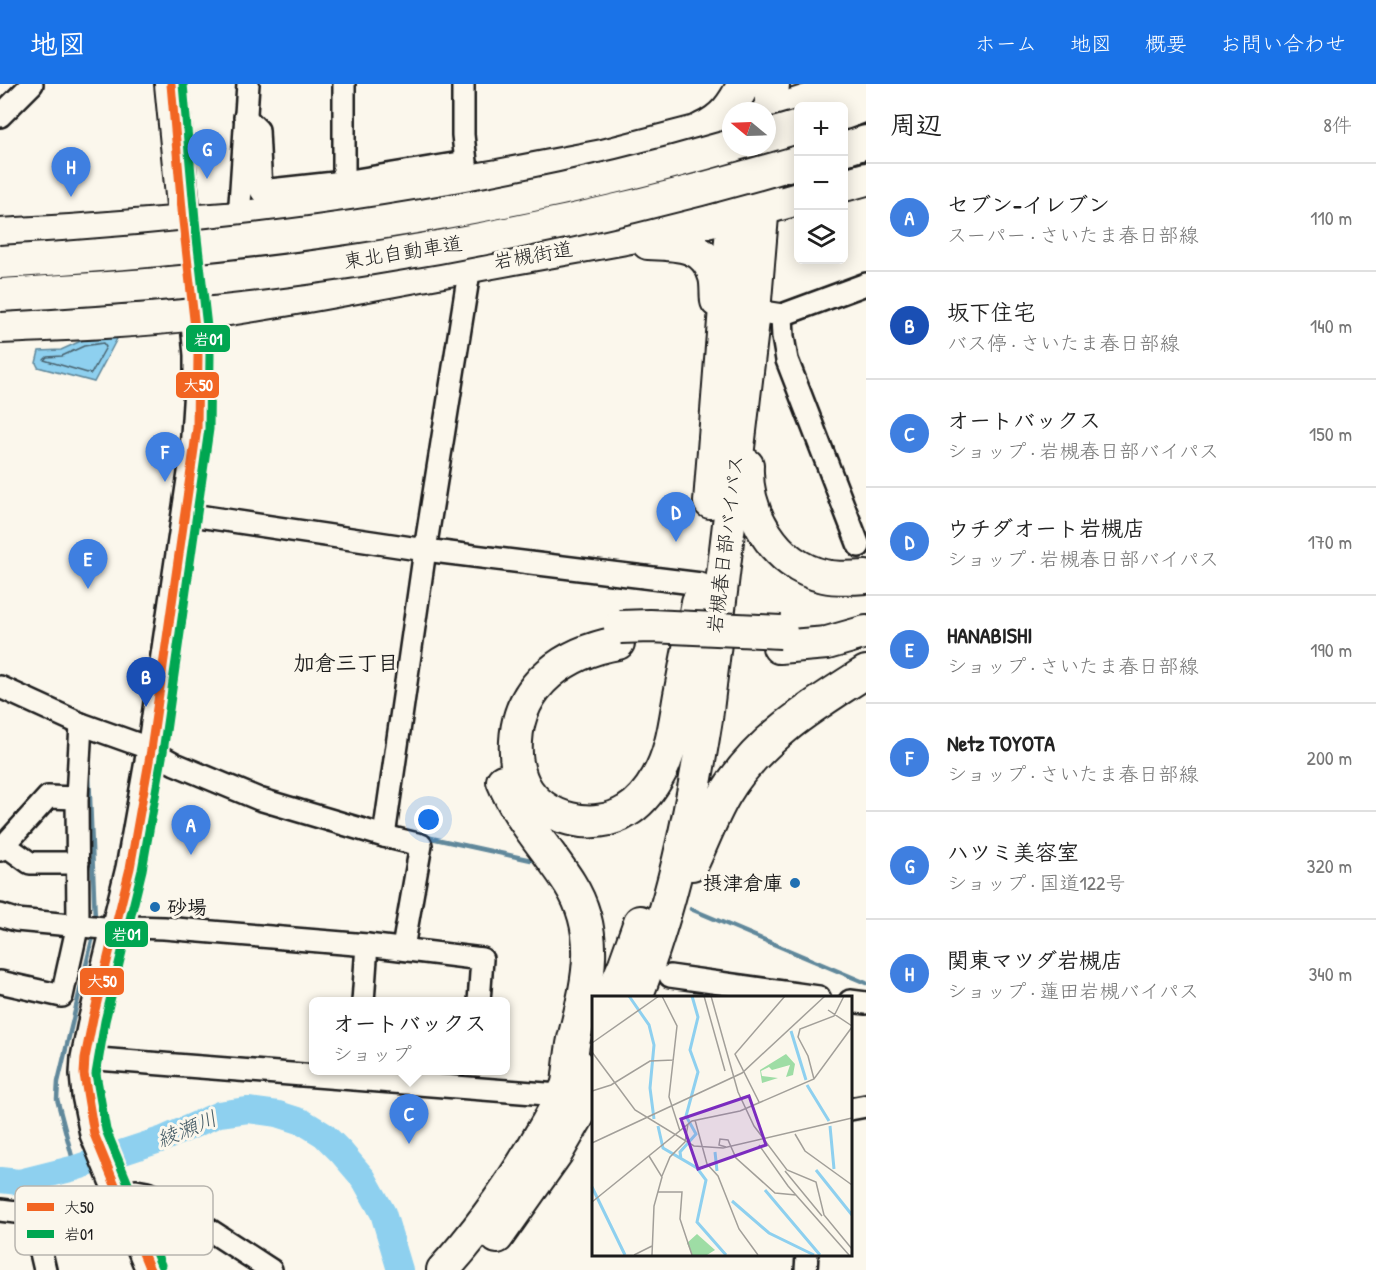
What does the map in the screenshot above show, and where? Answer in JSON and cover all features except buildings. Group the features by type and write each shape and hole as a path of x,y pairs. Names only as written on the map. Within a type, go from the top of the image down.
{"highway":[{"path":"171,84 194,314"},
{"path":"690,134 717,122 746,84"},
{"name":"岩槻春日部バイパス","path":"746,84 758,102"},
{"path":"776,108 860,84"},
{"path":"848,111 866,105"},
{"path":"776,117 794,125"},
{"path":"0,234 239,218 498,176 603,156 722,125"},
{"path":"848,147 866,142"},
{"name":"東北自動車道","path":"0,262 94,257 215,246 343,228 526,196 722,148"},
{"name":"岩槻春日部バイパス","path":"611,996 626,964 653,885 682,773 715,437 739,156"},
{"name":"岩槻春日部バイパス","path":"636,996 673,889 698,771 763,317 764,156"},
{"path":"848,161 866,158"},
{"name":"東北自動車道","path":"0,295 147,286 360,260 528,230 719,185 794,163"},
{"path":"719,185 794,171"},
{"path":"848,184 866,179"},
{"name":"岩槻街道","path":"0,327 93,324 194,314 330,292 612,240 732,217 794,200"},
{"path":"612,240 687,246 708,263 715,278 717,313 713,391 715,437"},
{"path":"763,317 747,450 747,474 752,509 777,548 798,565 825,577 866,577"},
{"path":"700,589 676,724 658,777 647,793 627,812 611,819 598,821 570,819 539,804 530,795 518,769 515,752 518,724 529,697 548,673 579,654 619,635 650,626 780,640 827,643 866,632"},
{"path":"780,640 866,615"},
{"path":"581,1092 574,1041 590,971 587,930 571,885 510,799 501,777 498,737 510,694 521,676 537,660 573,639 598,631 619,635"},
{"path":"673,889 692,866 726,793 752,757 813,705 866,672"},
{"path":"453,1269 492,1210 581,1092 592,1040"}],"main road":[{"path":"115,1186 94,1134 84,1074 95,926 130,868 151,750 197,428 198,355 194,314"},
{"path":"144,1255 150,1270"}],"street":[{"path":"0,116 32,84"},
{"path":"239,218 248,84"},
{"path":"344,84 344,182"},
{"path":"245,117 258,130 261,191 344,182 466,162 463,135 463,84"},
{"path":"384,836 425,550 470,266"},
{"path":"859,546 787,360 783,337 763,317 866,284"},
{"path":"185,514 700,589"},
{"path":"0,687 81,724 151,750 175,764 259,799 421,845 403,948"},
{"path":"0,982 62,996 95,926 78,863 77,798 81,724"},
{"path":"77,798 48,796 2,847 30,863 78,863"},
{"path":"0,915 16,920 164,928 403,948 482,959 479,997"},
{"path":"363,997 367,945"},
{"path":"669,976 812,996"},
{"path":"851,1001 866,1003"},
{"path":"85,1058 309,1072"},
{"path":"358,1075 475,1079 581,1092"},
{"path":"851,1109 866,1106"},
{"path":"0,1210 15,1212"},
{"path":"213,1232 271,1270"},
{"path":"42,1255 45,1270"},
{"path":"806,1270 807,1255"}],"water":[{"path":"119,335 94,382 38,367 36,363 39,351 61,350 83,340"}],"waterway":[{"path":"89,773 95,920"},
{"path":"422,836 531,860"},
{"path":"691,909 866,983"},
{"path":"75,1168 57,1099 58,1082 94,932"},
{"name":"綾瀬川","path":"0,1180 19,1182 75,1168 163,1139 219,1114 248,1110 278,1114 303,1122 324,1135 364,1179 383,1213 400,1270"}],"transit line":[{"name":"大50","path":"115,1186 94,1134 84,1074 85,1058 130,868 151,750 197,428 198,355 171,84"},
{"name":"岩01","path":"129,1186 106,1130 96,1074 105,1021 142,870 163,752 209,429 210,354 183,84"},
{"name":"大50","path":"144,1255 150,1270"},
{"name":"岩01","path":"157,1255 161,1265"}],"place":[{"name":"ハツミ美容室","path":"207,179"},
{"name":"関東マツダ岩槻店","path":"71,197"},
{"name":"Netz TOYOTA","path":"165,482"},
{"name":"ウチダオート岩槻店","path":"676,542"},
{"name":"HANABISHI","path":"88,589"},
{"name":"坂下住宅","path":"146,707"},
{"name":"セブン-イレブン","path":"191,855"},
{"name":"摂津倉庫","path":"795,883"},
{"name":"砂場","path":"155,907"},
{"name":"オートバックス","path":"409,1144"}],"district":[{"name":"加倉三丁目","path":"346,663"}]}
